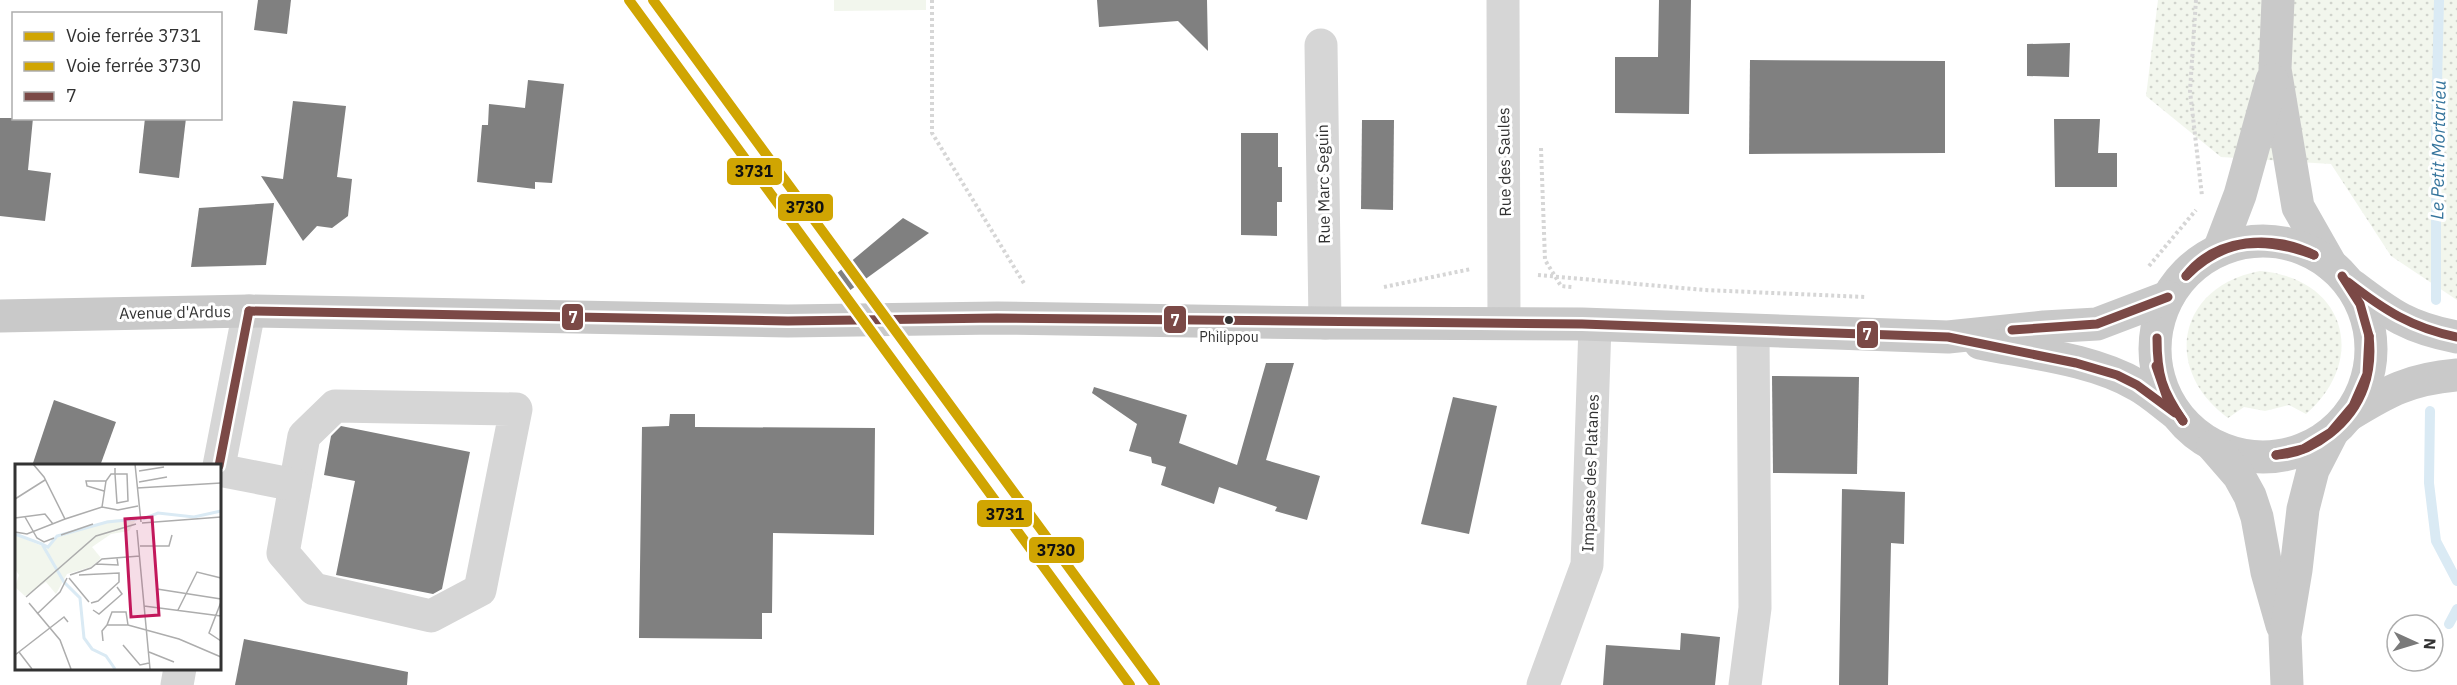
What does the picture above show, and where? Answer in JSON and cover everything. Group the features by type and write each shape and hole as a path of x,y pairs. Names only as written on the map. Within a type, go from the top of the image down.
{"main road":[{"path":"2278,0 2275,69 2298,207 2339,274 2360,302 2368,325 2371,349 2368,372 2361,395 2340,424 2313,470 2305,499 2285,636 2288,685"},
{"path":"2219,250 2240,195 2275,69"},
{"path":"2175,413 2163,390 2156,366 2155,343 2159,319 2168,297 2182,278 2199,262 2219,250 2242,243 2265,241 2289,244 2311,252 2391,316 2406,323 2457,337"},
{"path":"1948,337 2097,324 2168,297"},
{"name":"Avenue d'Ardus","path":"0,316 249,311 789,321 997,318 1504,323 1948,337"},
{"path":"1948,337 2076,363 2117,375 2137,385 2175,413 2192,432 2213,446 2237,455 2262,458 2287,455 2311,447 2388,391 2408,383 2457,375"},
{"path":"2213,446 2239,476 2250,496 2257,517 2267,572 2285,636"}],"street":[{"name":"Rue des Saules","path":"1503,0 1504,323"},
{"name":"Rue Marc Seguin","path":"1321,45 1325,323"},
{"path":"220,464 249,311"},
{"name":"Impasse des Platanes","path":"1543,685 1587,565 1588,324"},
{"path":"1745,685 1755,608 1753,332"},
{"path":"335,406 516,409 480,591 431,616 314,589 284,554 295,485 304,436 335,406"},
{"path":"220,468 295,485"},
{"path":"177,685 180,670"}],"path":[{"path":"932,0 932,133 1013,264 1042,319"},
{"path":"2196,0 2190,91 2202,202"},
{"path":"1540,137 1545,260 1561,286 1582,289 1588,324"}],"shaded area":[{"path":"834,0 926,0 926,10 834,11"},
{"path":"2158,0 2457,0 2457,300 2391,256 2331,164 2221,157 2146,96"},
{"path":"2260,271 2289,277 2312,289 2329,305 2339,324 2342,346 2337,369 2326,392 2306,414 2289,405 2265,411 2244,407 2228,418 2207,398 2193,376 2187,354 2188,332 2196,311 2211,293 2232,280"}],"building":[{"path":"258,0 291,0 287,34 254,30"},
{"path":"1097,0 1207,0 1208,51 1178,21 1099,27"},
{"path":"1659,0 1691,0 1689,114 1615,113 1615,57 1658,57"},
{"path":"2070,43 2069,77 2027,76 2027,44"},
{"path":"1750,60 1945,61 1945,153 1749,154"},
{"path":"528,80 564,84 552,183 535,182 535,189 477,182 482,125 488,125 489,104 525,108"},
{"path":"293,101 346,106 337,177 352,179 348,216 332,228 317,226 303,241 261,176 283,179"},
{"path":"0,118 33,120 28,170 51,173 45,221 0,216"},
{"path":"2054,119 2100,119 2098,153 2117,153 2117,187 2055,187"},
{"path":"145,120 186,120 179,178 139,173"},
{"path":"1362,120 1394,120 1393,210 1361,209"},
{"path":"1241,133 1278,133 1278,167 1282,167 1282,202 1277,202 1277,236 1241,235"},
{"path":"274,203 266,265 191,267 199,208"},
{"path":"903,218 929,233 849,291 836,274"},
{"path":"1266,363 1294,363 1266,460 1320,476 1307,520 1275,511 1277,507 1219,487 1214,504 1161,485 1166,467 1152,463 1151,457 1129,451 1137,424 1092,393 1094,387 1187,415 1179,443 1237,465"},
{"path":"1772,376 1859,377 1857,474 1773,473"},
{"path":"1453,397 1497,406 1469,534 1421,524"},
{"path":"54,400 116,422 101,464 33,464"},
{"path":"670,414 695,414 695,427 875,428 874,535 773,533 772,613 762,613 762,639 639,638 642,427 669,426"},
{"path":"341,426 470,452 442,589 433,594 336,575 355,481 324,475 331,436"},
{"path":"1842,489 1905,492 1904,544 1891,543 1888,685 1839,685"},
{"path":"1681,633 1720,637 1715,685 1603,685 1606,645 1680,650"},
{"path":"244,639 408,672 407,685 235,685"}],"waterway":[{"name":"Le Petit Mortarieu","path":"2436,300 2439,0"},
{"name":"Le Petit Mortarieu","path":"2430,411 2429,483 2436,541 2457,581"},
{"path":"2449,624 2457,609"}],"rail line":[{"name":"3731","path":"629,0 1130,685"},
{"name":"3730","path":"653,0 1155,685"}],"transit line":[{"name":"7","path":"2186,276 2198,263 2213,254 2246,243 2281,244 2314,255"},
{"name":"7","path":"2186,276 2216,254 2231,247 2246,244 2279,245 2314,255"},
{"name":"7","path":"2342,276 2360,304 2369,336"},
{"name":"7","path":"2348,282 2399,317 2426,329 2457,337"},
{"name":"7","path":"2012,330 2097,324 2168,297"},
{"name":"7","path":"249,311 788,321 997,318 1582,324 1948,337 2076,363 2117,375 2137,385 2175,413"},
{"name":"7","path":"219,464 249,311"},
{"name":"7","path":"2276,455 2303,449 2331,432 2353,406 2367,374 2369,336"},
{"name":"7","path":"2276,455 2304,449 2317,442 2330,434 2351,412 2368,374 2369,336"},
{"name":"7","path":"2157,338 2162,382 2183,421"},
{"name":"7","path":"2156,366 2167,398 2183,421"}],"place":[{"name":"Philippou","path":"1229,320"}]}
